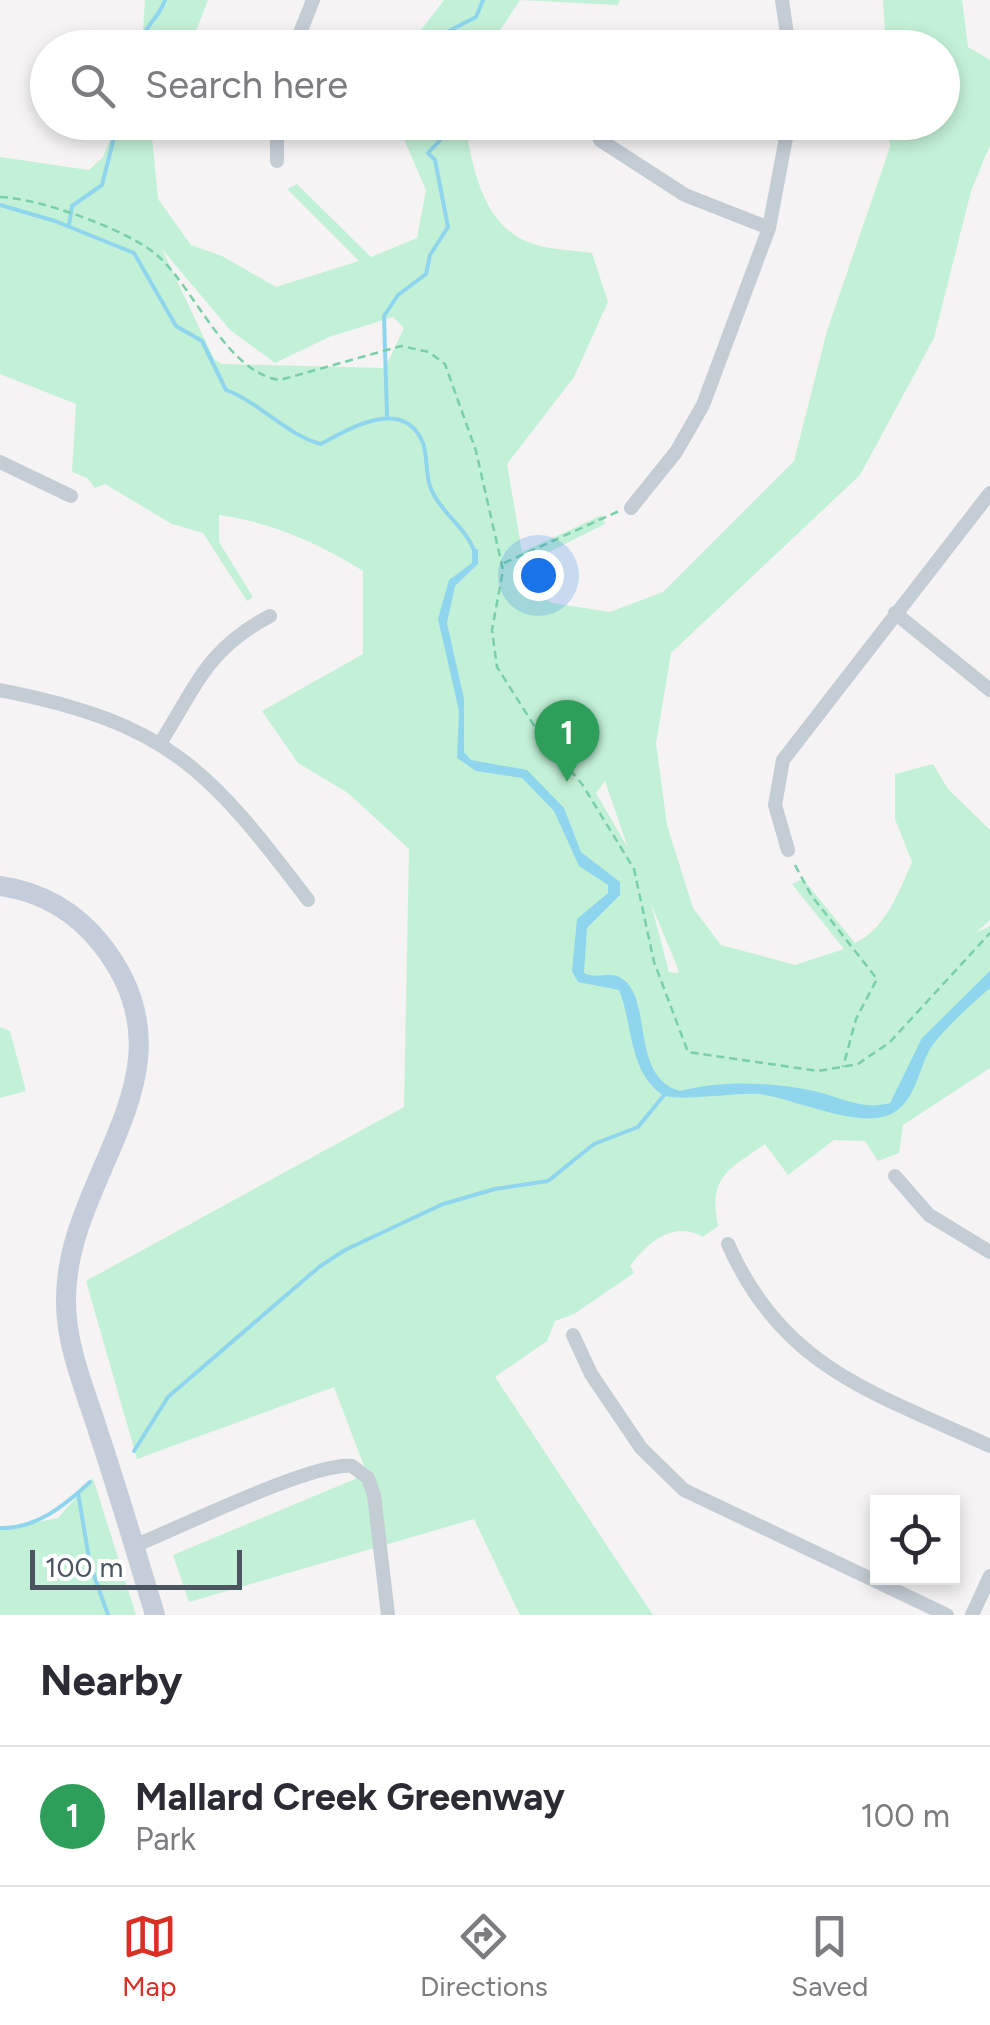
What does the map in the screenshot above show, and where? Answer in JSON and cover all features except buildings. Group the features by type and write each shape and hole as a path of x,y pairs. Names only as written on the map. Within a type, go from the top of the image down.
{"main road":[{"path":"0,886 37,895 84,922 124,979 140,1019 140,1050 129,1101 71,1259 66,1293 71,1340 155,1615"}],"street":[{"path":"302,30 314,0"},
{"path":"782,0 786,30"},
{"path":"277,140 278,162"},
{"path":"600,140 685,195 769,228"},
{"path":"630,508 676,452 702,405 769,228 786,140"},
{"path":"0,462 72,496"},
{"path":"788,850 775,805 783,760 990,493"},
{"path":"895,613 990,690"},
{"path":"161,742 216,651 237,633 270,616"},
{"path":"0,690 81,708 161,742 238,808 308,900"},
{"path":"895,1176 929,1215 990,1252"},
{"path":"728,1244 765,1309 810,1357 855,1384 990,1446"},
{"path":"573,1334 591,1374 641,1448 684,1490 948,1615"},
{"path":"134,1546 272,1488 332,1467 352,1466 368,1478 374,1494 388,1615"},
{"path":"972,1615 990,1576"}],"path":[{"path":"0,197 35,204 138,240 161,258 231,350 270,379 280,380 400,346 429,352 445,364 463,409 502,564 492,630 496,667 540,735 582,784 634,869 654,962 684,1048 698,1056 775,1067 842,1069 865,1060 890,1042 990,933"},
{"path":"502,564 606,514 630,508"},
{"path":"788,850 810,895 877,979 856,1019 842,1069"}],"green space":[{"path":"145,0 208,0 197,30 143,30"},
{"path":"444,0 520,0 500,30 421,30"},
{"path":"520,0 620,0 618,5"},
{"path":"883,0 962,0 968,47 990,60 990,145 971,191 934,338 860,475 671,653 656,743 667,825 693,908 721,945 795,965 844,949 792,884 803,879 855,943 866,937 890,908 912,862 895,819 895,774 933,764 948,789 990,830 990,920 976,933 990,926 990,1068 903,1125 899,1153 878,1161 865,1141 834,1140 788,1175 765,1144 724,1176 716,1196 718,1226 703,1237 692,1232 671,1232 653,1242 630,1266 634,1273 574,1314 555,1321 547,1341 495,1377 653,1615 520,1615 474,1519 189,1602 173,1555 367,1474 334,1387 137,1459 86,1281 404,1107 409,849 348,793 298,763 262,711 363,654 363,571 294,535 219,515 219,542 253,597 247,601 203,533 172,524 105,484 95,488 87,478 72,472 76,404 0,374 0,157 89,170 103,157 110,140 152,140 158,199 191,245 222,256 276,287 359,261 287,189 297,184 371,257 417,238 426,190 404,140 468,140 484,196 504,226 519,238 544,247 592,253 608,302 574,377 507,464 522,552 602,515 605,524 517,568 514,582 552,603 610,612 663,592 794,461 827,331 890,140 960,140 960,30 885,30","holes":["162,249 230,330 275,363 329,337 393,317 404,328 385,368 222,364 214,359","605,781 628,848 596,793","651,904 677,966 679,973 669,972"]},
{"path":"0,1027 10,1031 26,1091 0,1098"},
{"path":"93,1478 136,1615 0,1615 0,1529 58,1518"}],"water":[{"path":"472,549 478,549 478,564 455,586 447,623 464,699 464,752 471,760 527,770 564,808 581,852 620,882 620,895 587,928 584,973 617,976 631,988 648,1054 664,1083 680,1091 713,1085 764,1084 814,1091 861,1104 890,1103 922,1038 990,971 990,988 935,1042 902,1107 880,1118 864,1118 759,1094 668,1097 650,1084 637,1059 619,990 578,982 572,971 577,919 608,893 608,885 579,866 554,811 522,778 476,771 457,758 459,711 438,619 449,580 472,563"}],"waterway":[{"path":"146,30 165,0"},
{"path":"451,30 476,17 483,0"},
{"path":"69,225 72,206 102,185 113,140"},
{"path":"387,415 384,316 398,295 426,274 430,255 448,227 435,160 428,153 440,140"},
{"path":"0,205 55,221 134,253 176,326 202,341 226,390 296,434 321,444 361,424 390,418 414,429 425,448 431,489 475,553"},
{"path":"134,1451 168,1397 319,1267 345,1250 443,1204 495,1189 548,1181 594,1144 638,1127 665,1094"},
{"path":"0,1528 37,1520 90,1482"},
{"path":"78,1493 90,1564 108,1615"}],"place":[{"name":"Mallard Creek Greenway","path":"567,782"}]}
